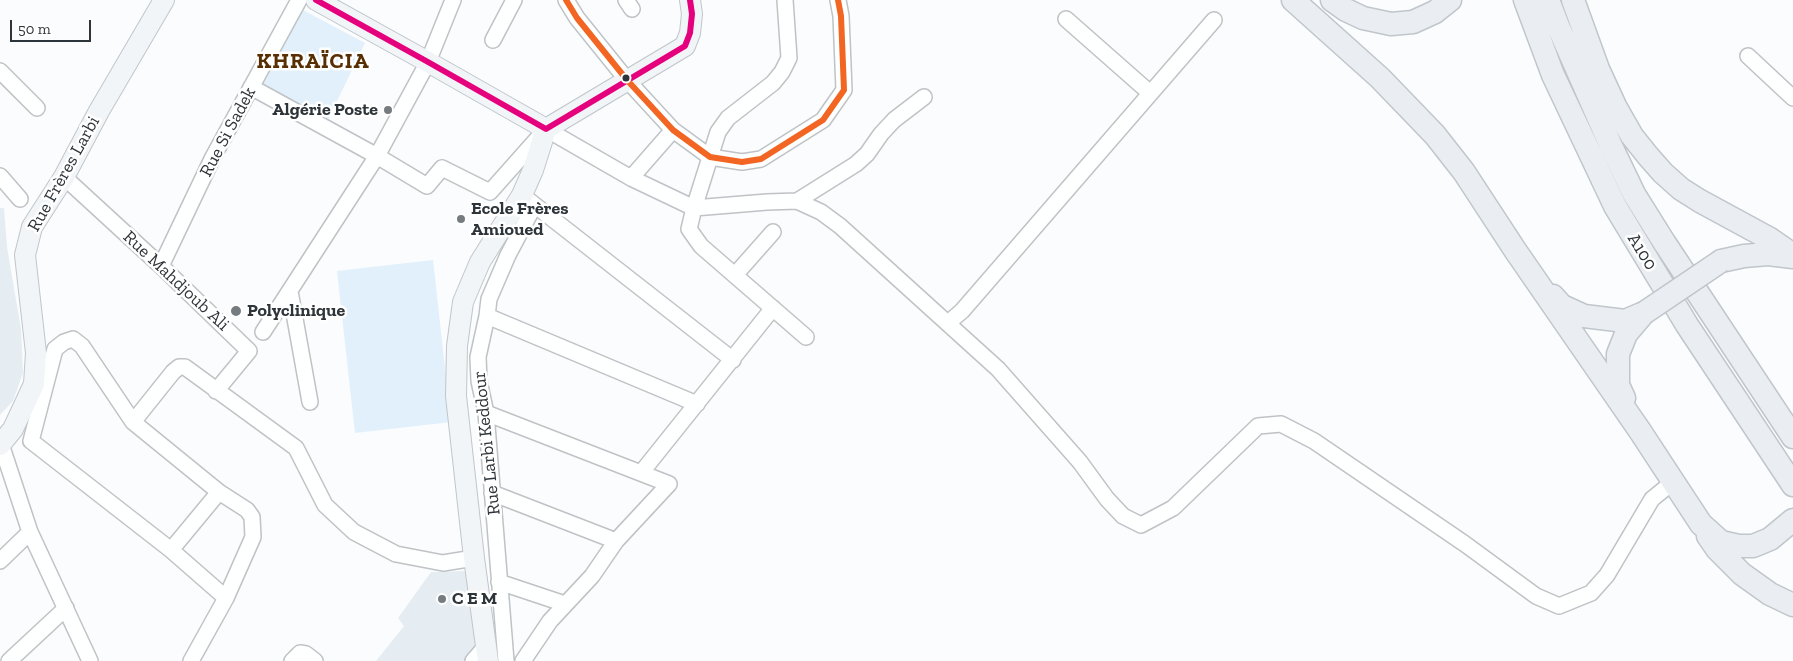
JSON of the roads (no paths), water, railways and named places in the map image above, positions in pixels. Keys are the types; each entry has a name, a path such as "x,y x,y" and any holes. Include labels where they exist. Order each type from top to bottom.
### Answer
{"highway":[{"path":"1293,0 1380,78 1435,135 1473,185 1717,548 1742,574 1770,594 1793,605"},
{"path":"1332,0 1346,10 1363,18 1390,24 1413,22 1435,12 1450,0"},
{"name":"A100","path":"1525,0 1554,75 1614,206 1637,246 1793,485"},
{"name":"A100","path":"1548,0 1611,146 1634,194 1793,437"},
{"path":"1572,0 1598,69 1616,108 1632,136 1663,174 1681,189 1700,201 1770,239 1793,256"},
{"path":"1515,250 1562,306 1584,316 1625,321 1644,313 1721,261 1744,256 1768,254 1793,256"},
{"path":"1640,431 1618,385 1617,370 1618,354 1626,334 1644,313"},
{"path":"1701,524 1722,542 1738,546 1753,546 1770,539 1793,520"}],"main road":[{"name":"Rue Frères Larbi","path":"5,439 34,384 36,353 24,255 32,227 64,176 99,111 164,0"},
{"path":"316,0 546,129"},
{"path":"483,656 456,396 457,346 463,302 480,262 528,200 533,170 546,129 685,46 690,33 692,14 690,0"}],"street":[{"name":"Rue Si Sadek","path":"161,266 213,157 299,0"},
{"path":"263,332 377,156 428,62 453,0"},
{"path":"492,40 514,0"},
{"path":"566,0 577,18 627,80 672,130 710,156 742,162 761,159 824,120 844,90 841,16 838,0"},
{"path":"784,0 789,58 782,72 773,83 728,118 718,132 689,230 693,237 806,337"},
{"path":"1066,19 1150,93"},
{"path":"948,324 1214,20"},
{"path":"1748,56 1793,98"},
{"path":"0,71 37,108"},
{"path":"251,87 377,156 427,186 442,168 490,192 546,129 631,178 694,208 796,201 815,192 856,164 894,120 924,97"},
{"path":"631,178 672,130"},
{"path":"0,176 20,199"},
{"name":"Rue Mahdjoub Ali","path":"64,176 249,351 216,391"},
{"path":"528,200 733,360"},
{"name":"Rue Larbi Keddour","path":"506,661 486,413 479,381 478,357 488,316 489,299 508,255 528,200"},
{"path":"796,201 821,212 840,226 998,369 1080,462 1107,499 1123,516 1141,525 1173,508 1258,426 1281,424 1314,441 1465,544 1536,596 1559,606 1591,594 1607,575 1652,499 1673,482"},
{"path":"735,275 773,232"},
{"path":"290,291 310,402"},
{"path":"641,473 773,308"},
{"path":"488,316 697,404"},
{"path":"31,441 54,349 64,342 73,339 82,346 92,359 133,422 219,492 247,510 252,517 254,537 226,598 191,661"},
{"path":"133,422 172,372 179,367 185,368 296,448 325,505 354,532 396,554 443,563 474,558"},
{"path":"486,413 669,484 616,541 592,576 550,621 523,661"},
{"path":"90,661 30,532 5,439 31,441 171,550 226,598"},
{"path":"171,550 219,492"},
{"path":"492,493 616,541"},
{"path":"0,561 30,532"},
{"path":"499,582 565,604"},
{"path":"10,661 66,608"},
{"path":"292,661 300,652 315,661"}],"place":[{"name":"Algérie Poste","path":"388,110"},
{"name":"Ecole Frères Amioued","path":"461,219"},
{"name":"Polyclinique","path":"236,311"},
{"name":"C E M","path":"442,599"}],"district":[{"name":"KHRAÏCIA","path":"313,62"}]}
